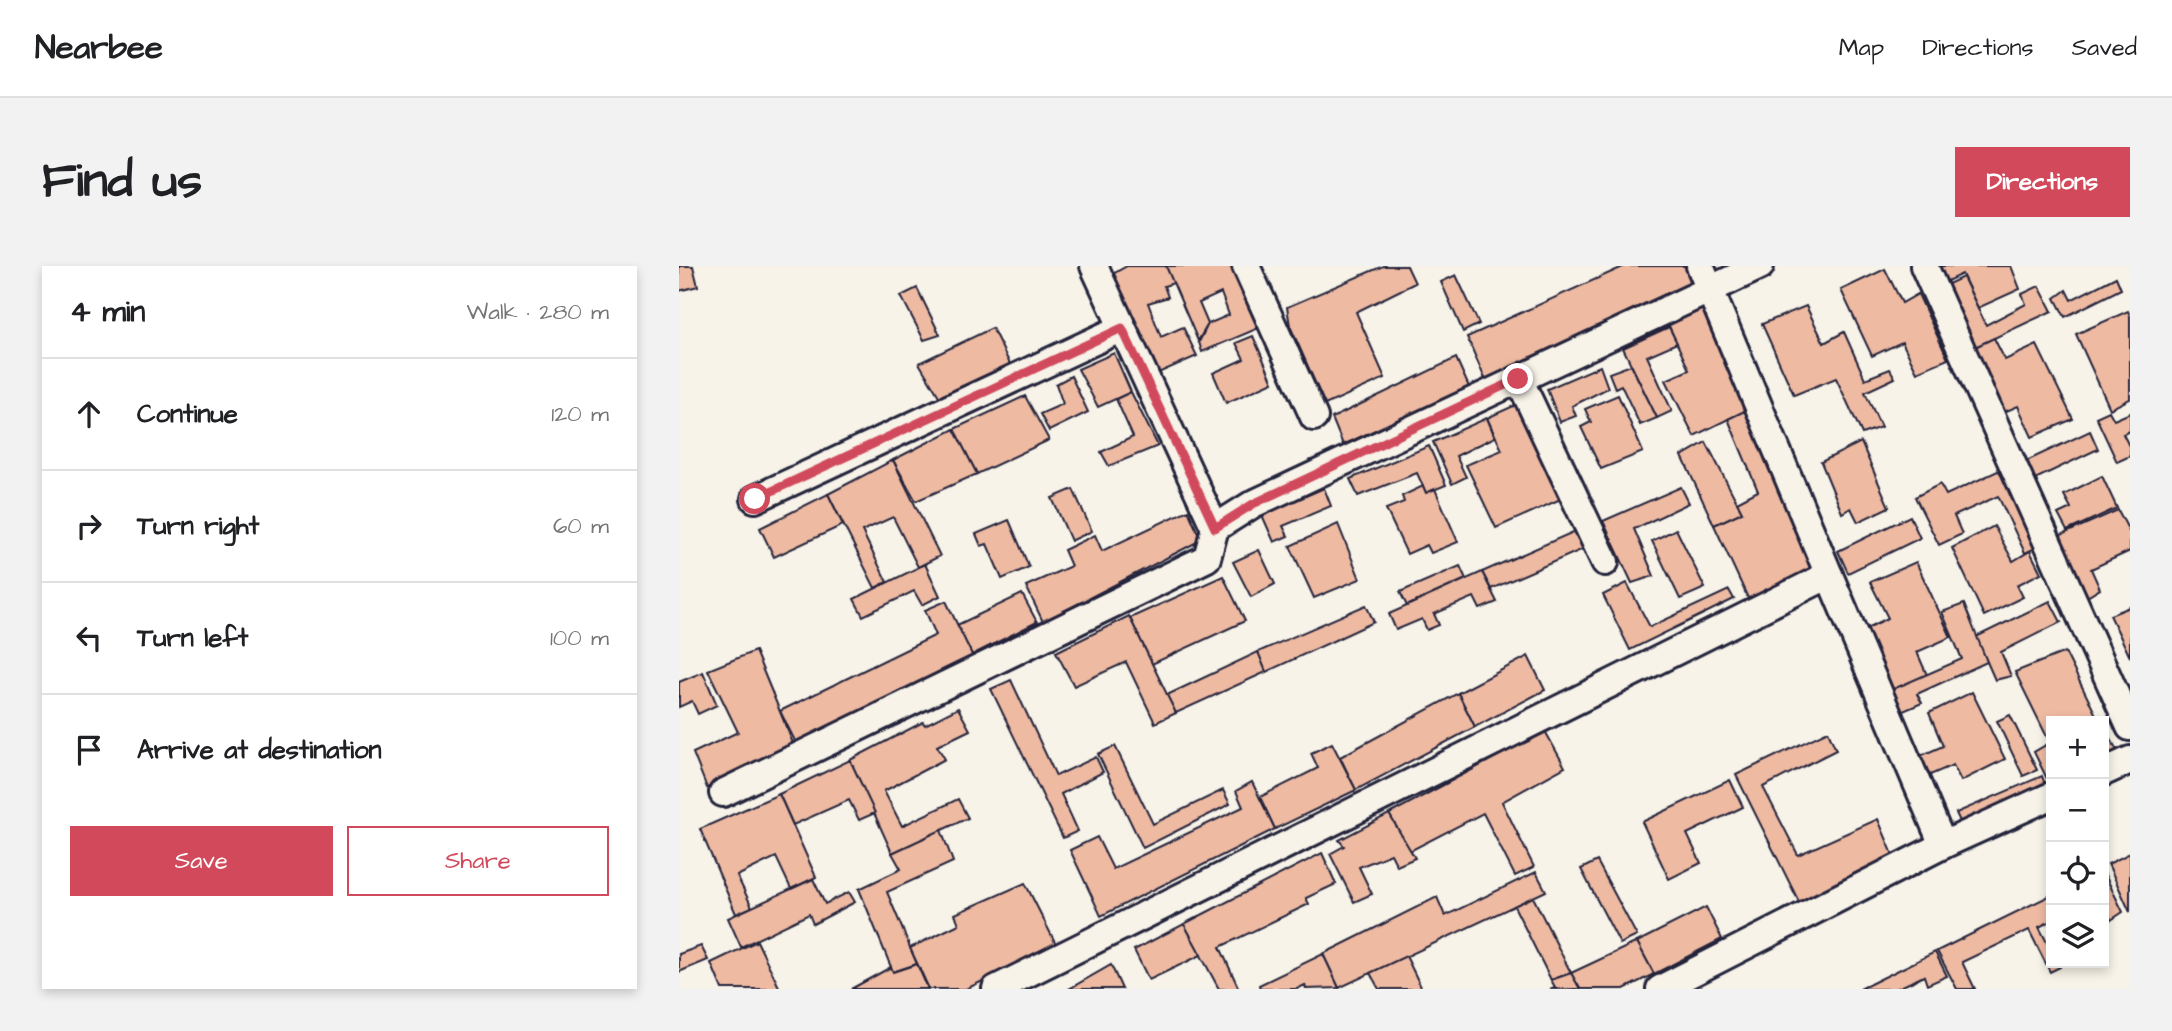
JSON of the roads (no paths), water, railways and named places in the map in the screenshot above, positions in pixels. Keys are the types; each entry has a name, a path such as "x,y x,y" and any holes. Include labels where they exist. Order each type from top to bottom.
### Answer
{"street":[{"path":"723,793 1207,558 1215,528 1094,266"},
{"path":"1246,266 1314,416"},
{"path":"1215,528 1253,504 1518,379 1705,278 1760,266"},
{"path":"1924,266 2130,727"},
{"path":"1705,278 1943,845"},
{"path":"755,499 1122,328"},
{"path":"1518,379 1605,562"},
{"path":"996,989 1829,575"},
{"path":"2109,770 2130,760"},
{"path":"1660,989 1943,845 2046,798"}]}
